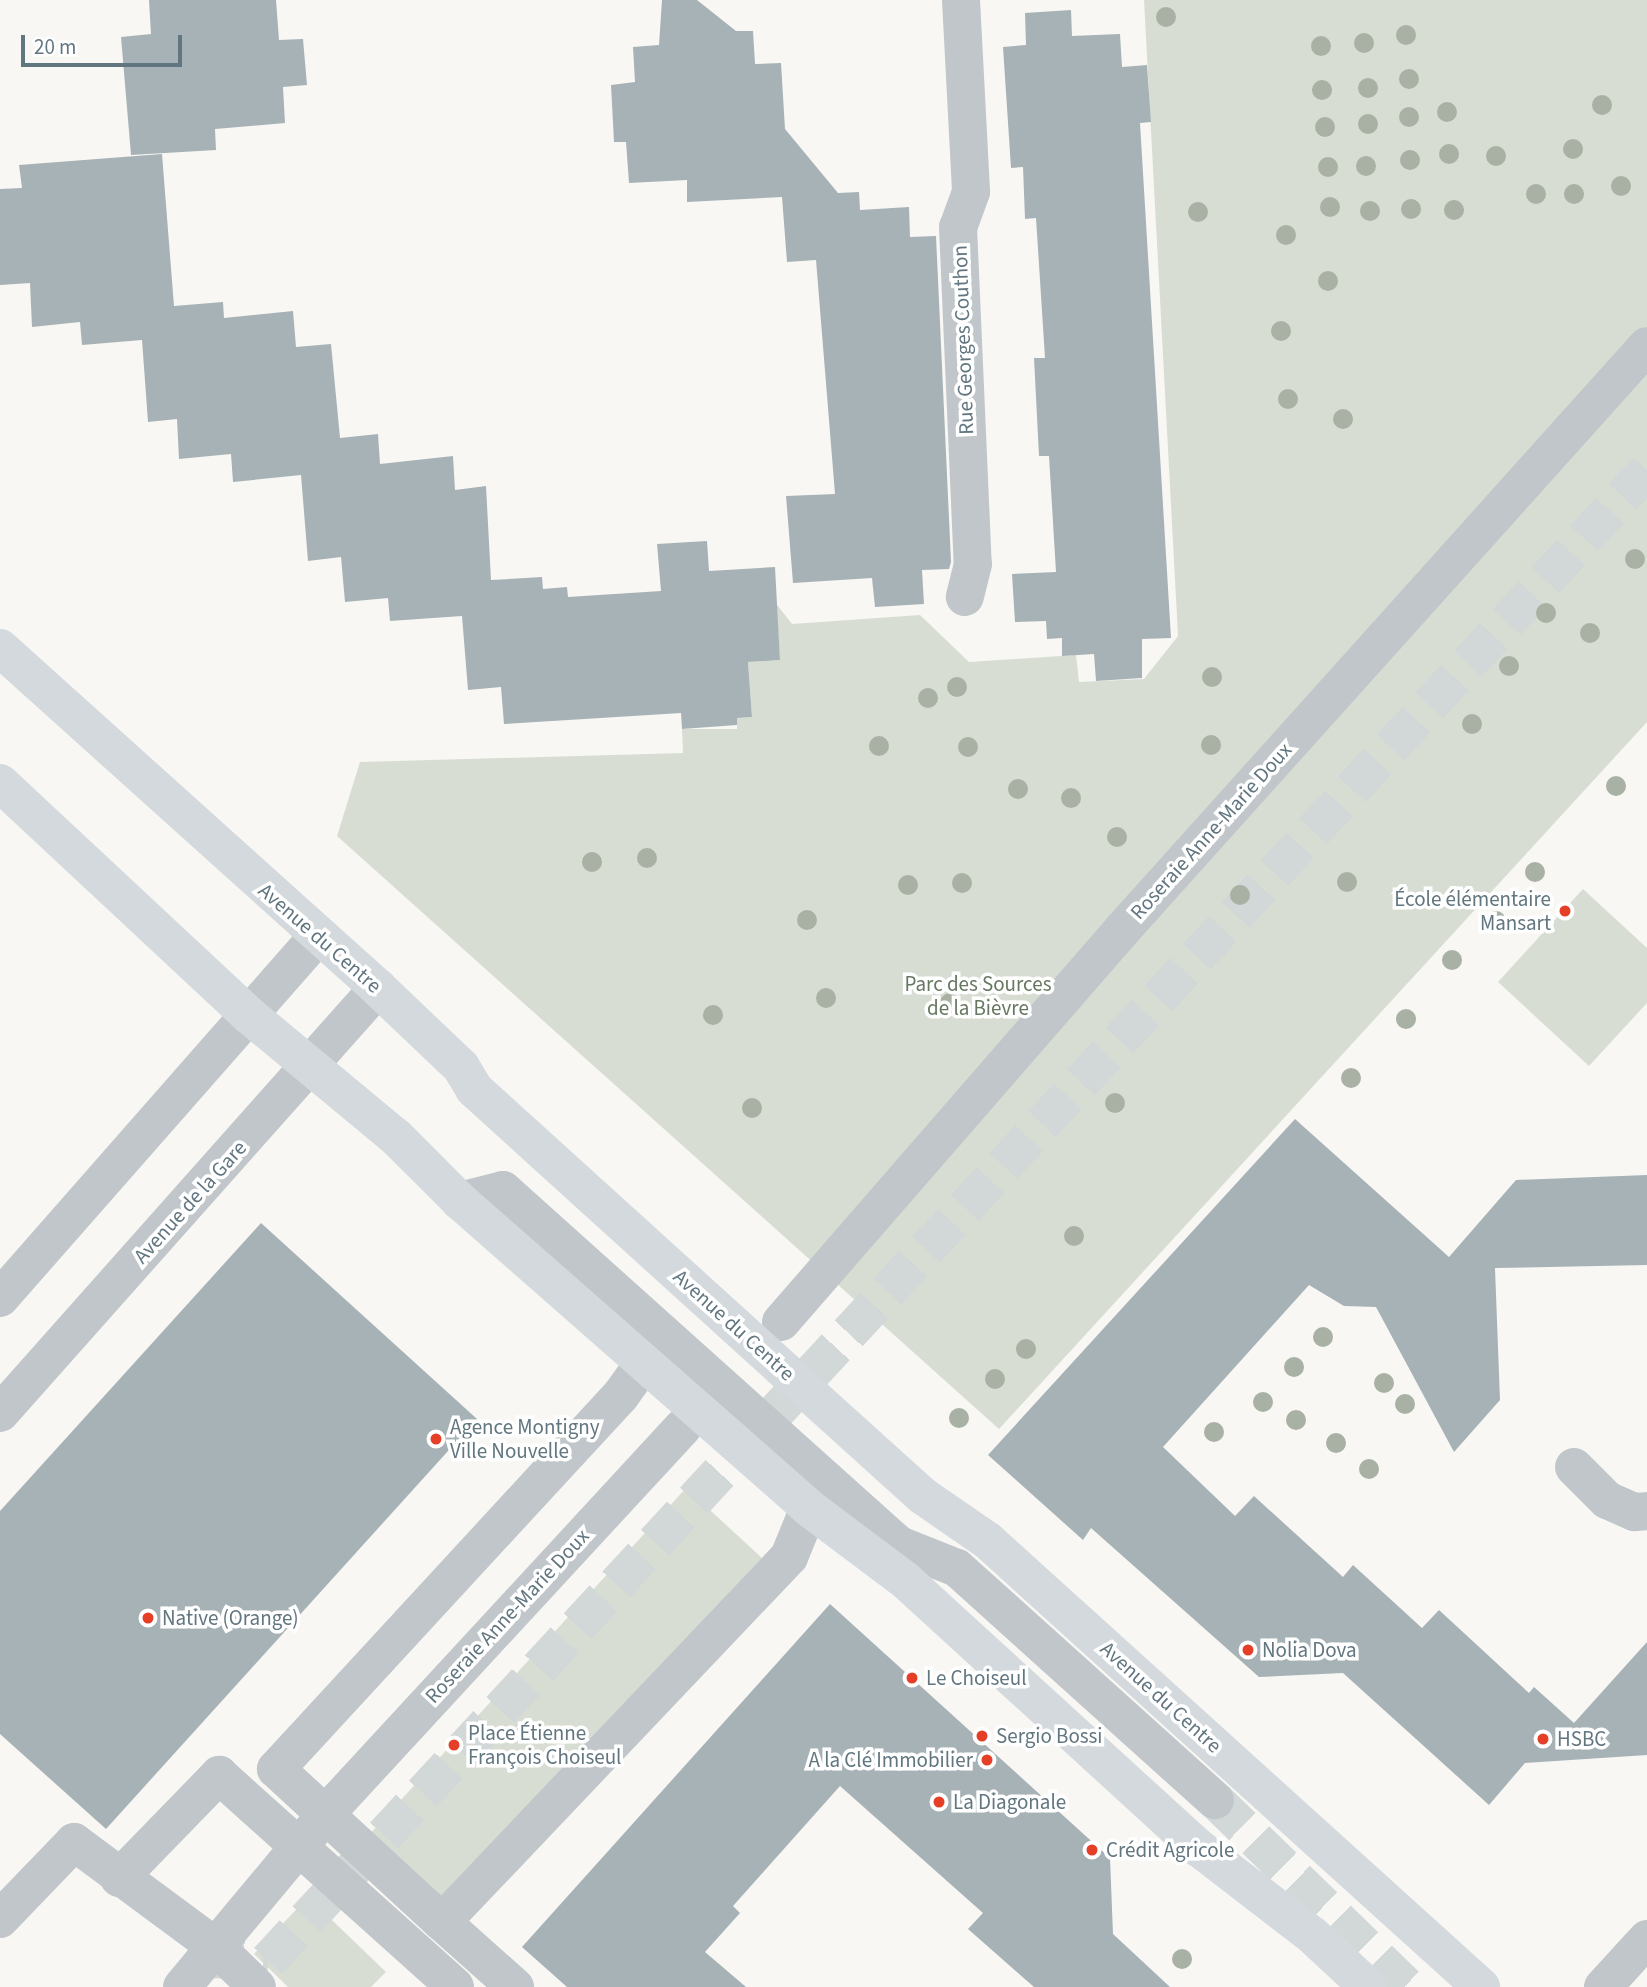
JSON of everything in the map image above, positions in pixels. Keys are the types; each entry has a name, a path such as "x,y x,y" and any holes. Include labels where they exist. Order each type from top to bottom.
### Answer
{"main road":[{"name":"Avenue du Centre","path":"0,648 317,937 378,988 461,1067 474,1089 923,1496 988,1541 1481,1987"},
{"path":"0,783 250,1016 396,1137 460,1201 646,1360 809,1508 905,1580 1199,1848 1312,1935 1368,1987"}],"street":[{"name":"Rue Georges Couthon","path":"961,0 971,192 958,227 973,564 965,597"},
{"name":"Roseraie Anne-Marie Doux","path":"781,1322 1122,930 1647,346"},
{"path":"0,1298 317,937"},
{"name":"Avenue de la Gare","path":"0,1413 378,988"},
{"path":"460,1201 503,1190 899,1545 957,1568 1215,1800"},
{"path":"515,1987 484,1974 442,1922 276,1769 621,1395 646,1360"},
{"name":"Roseraie Anne-Marie Doux","path":"201,1965 315,1828 683,1427"},
{"path":"1574,1466 1607,1500 1634,1512 1647,1511"},
{"path":"923,1496 957,1568"},
{"path":"442,1922 789,1557 809,1508"},
{"path":"860,1509 867,1551"},
{"path":"119,1878 219,1775 315,1828 455,1987"},
{"path":"0,1919 74,1842 119,1878 201,1965 257,1987"},
{"path":"1603,1987 1647,1939"}],"green space":[{"name":"Parc des Sources de la Bièvre","path":"1144,0 1647,0 1647,722 999,1429 337,836 360,762 683,753 682,729 737,729 737,718 752,717 748,662 780,660 777,614 749,569 792,624 920,615 969,662 1076,655 1079,682 1144,679 1178,636"},
{"path":"1583,889 1647,948 1647,1003 1589,1066 1498,982"},
{"path":"686,1488 762,1558 440,1902 367,1837"},
{"path":"308,1897 386,1972 371,1987 288,1987 254,1954"}],"building":[{"path":"149,0 276,0 279,40 303,39 307,85 283,87 285,123 215,129 216,150 131,155 121,37 151,34"},
{"path":"662,0 697,0 736,31 753,31 755,64 781,63 785,129 838,193 859,192 860,210 909,207 910,237 936,236 951,562 949,569 922,570 924,604 875,607 872,578 793,583 786,496 835,494 816,260 787,262 782,197 687,202 687,180 629,183 626,142 614,142 611,85 635,82 633,47 659,45"},
{"path":"1071,10 1072,36 1120,34 1122,67 1147,65 1151,122 1140,123 1171,638 1142,639 1142,678 1096,681 1094,654 1062,656 1062,638 1047,639 1046,621 1015,622 1012,574 1056,572 1049,456 1039,456 1034,358 1045,358 1036,218 1025,219 1023,167 1011,168 1003,47 1026,45 1025,13"},
{"path":"162,154 174,306 223,302 224,318 293,311 296,347 331,344 340,438 378,434 380,464 453,456 455,490 486,486 491,580 542,577 543,589 567,587 568,597 661,591 657,544 707,541 709,571 775,567 780,660 748,662 752,717 737,718 737,725 682,729 681,713 504,724 501,687 468,690 462,616 390,621 388,598 345,602 341,557 308,561 301,475 233,482 231,454 179,459 177,419 148,422 142,340 82,345 80,322 32,327 30,283 0,285 0,189 22,188 19,165"},
{"path":"1295,1119 1449,1257 1516,1180 1647,1175 1647,1265 1495,1268 1500,1400 1454,1452 1376,1307 1344,1306 1309,1285 1163,1447 1235,1516 1254,1496 1343,1577 1353,1565 1422,1628 1439,1610 1529,1693 1534,1687 1574,1723 1647,1642 1647,1755 1525,1763 1489,1805 1343,1673 1259,1677 1091,1528 1083,1540 988,1455"},
{"name":"Native (Orange)","path":"261,1223 477,1419 106,1829 0,1734 0,1511"},
{"name":"La Diagonale","path":"830,1604 1110,1858 1113,1934 1170,1987 1034,1987 968,1929 983,1913 840,1786 733,1906 740,1913 705,1952 746,1987 567,1987 522,1947"}],"tunnel":[{"path":"206,1959 268,1961 1647,470"},
{"path":"1215,1800 1407,1987"}],"place":[{"name":"École élémentaire Mansart","path":"1565,911"},
{"name":"Agence Montigny Ville Nouvelle","path":"436,1439"},
{"name":"Native (Orange)","path":"148,1618"},
{"name":"Nolia Dova","path":"1248,1650"},
{"name":"Le Choiseul","path":"912,1678"},
{"name":"Sergio Bossi","path":"982,1736"},
{"name":"HSBC","path":"1543,1739"},
{"name":"Place Étienne François Choiseul","path":"454,1745"},
{"name":"A la Clé Immobilier","path":"987,1760"},
{"name":"La Diagonale","path":"939,1802"},
{"name":"Crédit Agricole","path":"1092,1850"}]}
